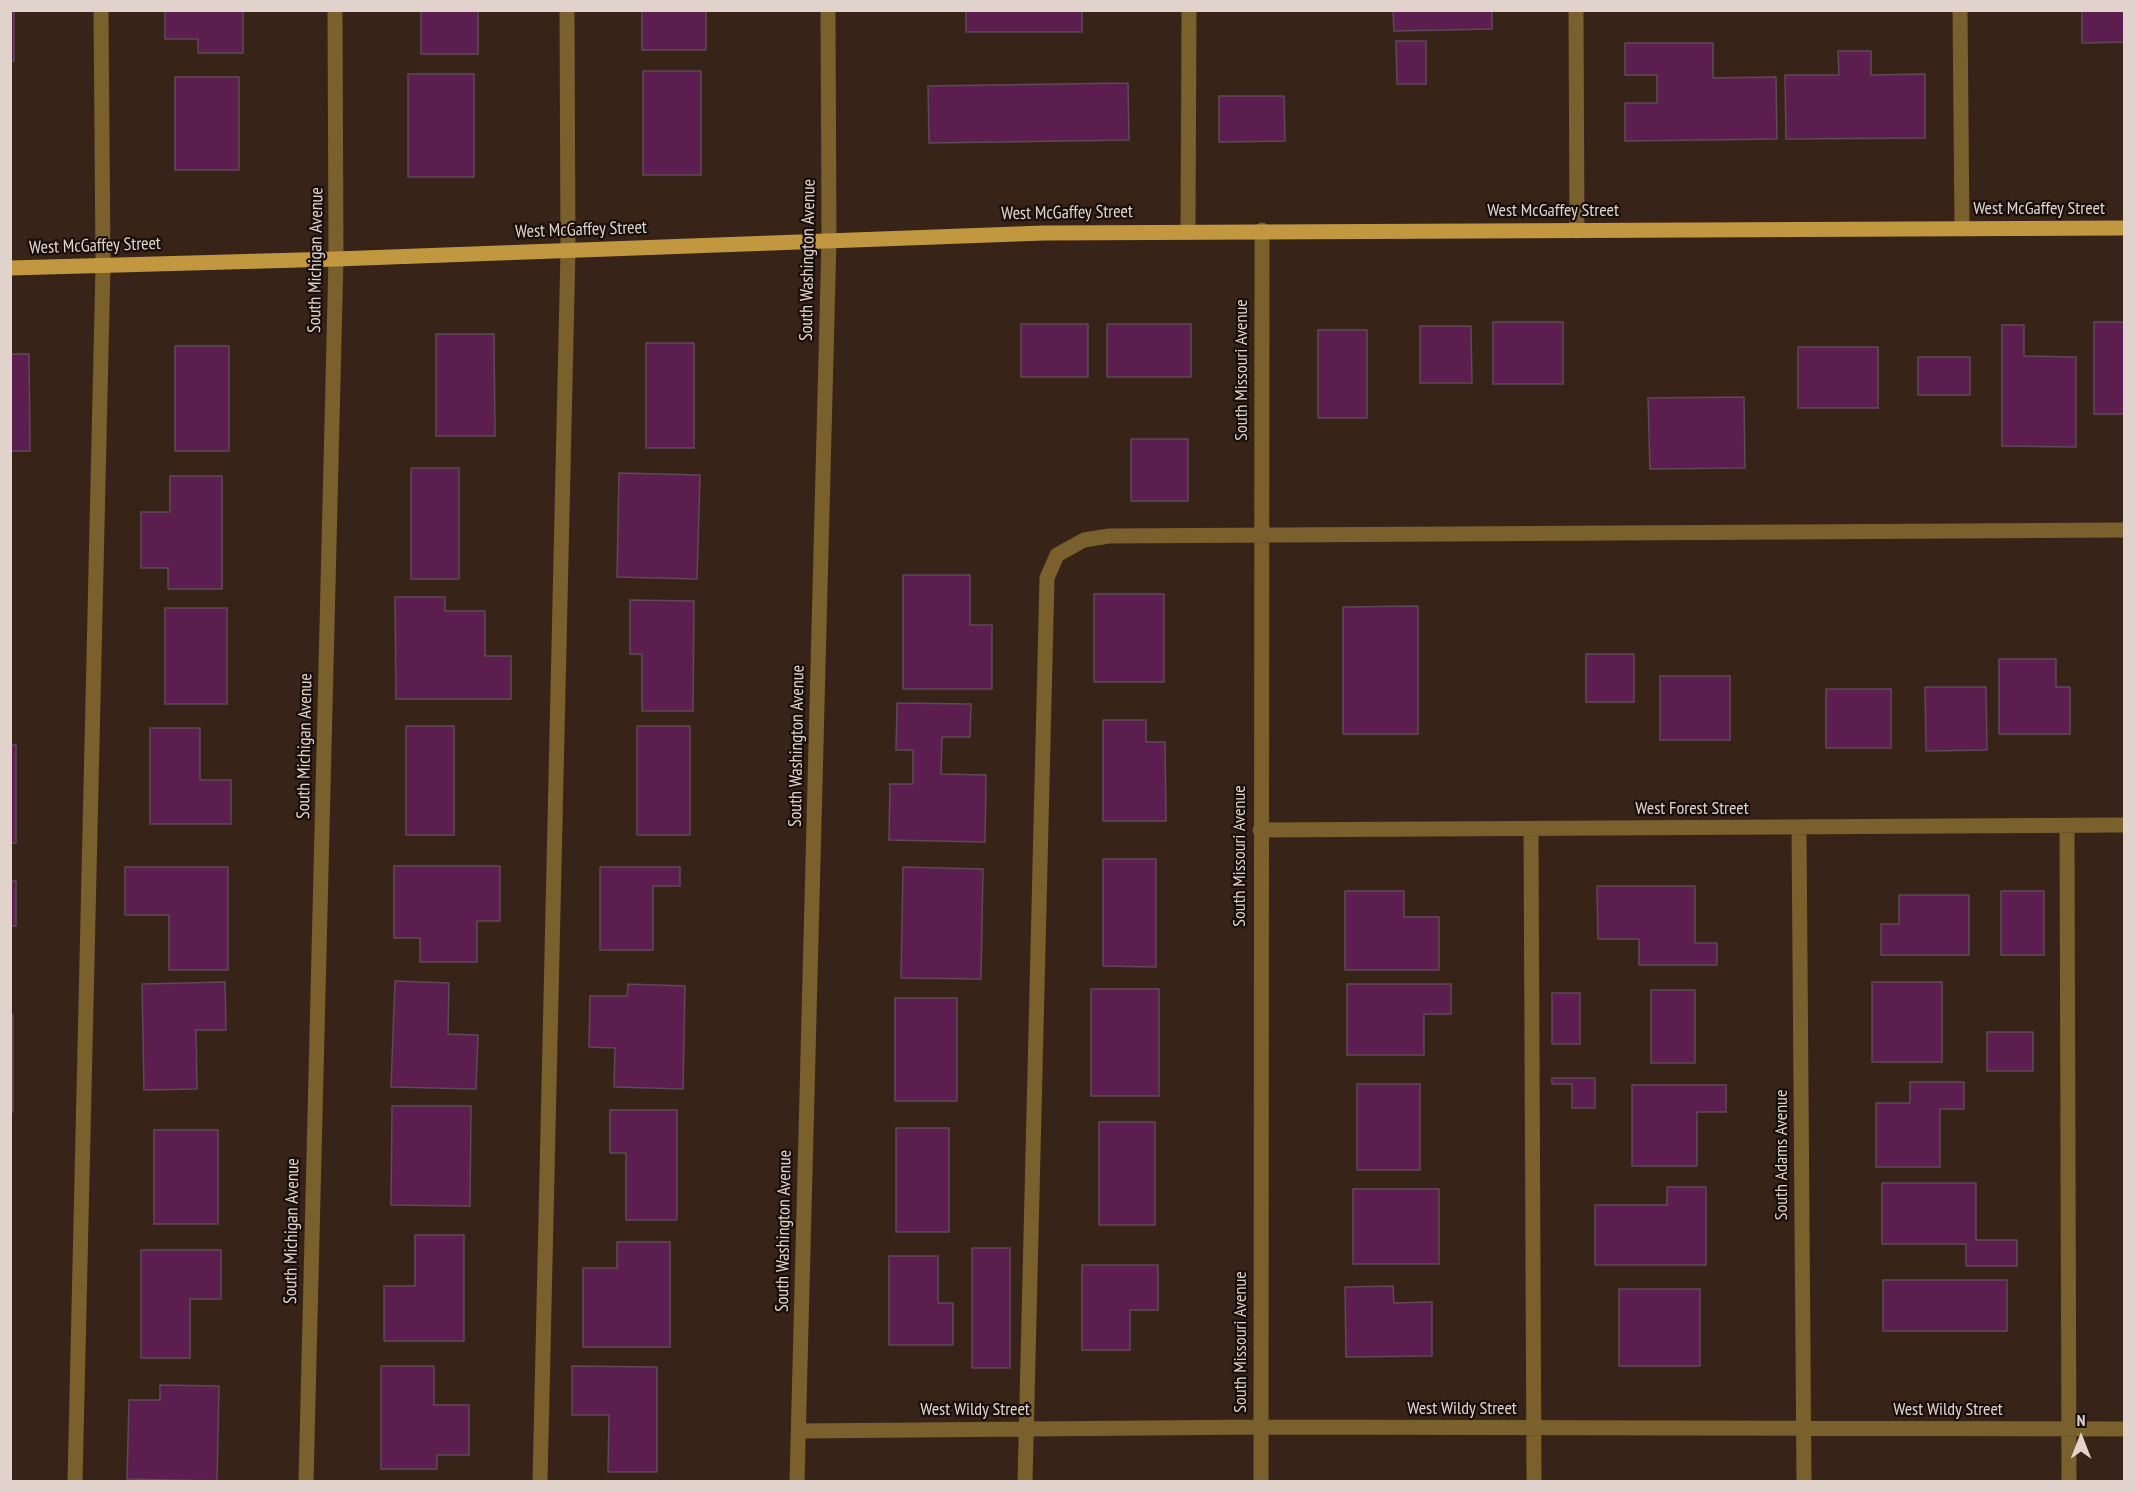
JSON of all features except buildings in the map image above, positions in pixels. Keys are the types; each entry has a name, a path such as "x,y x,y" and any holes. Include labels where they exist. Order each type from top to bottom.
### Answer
{"main road":[{"name":"West McGaffey Street","path":"10,268 336,259 829,240 1188,231 2124,228"}],"street":[{"path":"75,1482 103,266 101,10"},
{"name":"South Michigan Avenue","path":"306,1482 336,259 335,10"},
{"path":"540,1482 568,250 567,10"},
{"name":"South Washington Avenue","path":"797,1482 829,240 828,10"},
{"path":"1188,231 1189,10"},
{"path":"1576,10 1577,231"},
{"path":"1960,10 1962,229"},
{"name":"South Missouri Avenue","path":"1261,1482 1262,230"},
{"path":"1025,1482 1047,578 1057,555 1084,540 1109,536 1261,533 2124,530"},
{"name":"West Forest Street","path":"1260,830 2124,825"},
{"path":"2067,826 2069,1482"},
{"name":"South Adams Avenue","path":"1799,828 1804,1482"},
{"path":"1531,829 1534,1482"},
{"name":"West Wildy Street","path":"799,1431 1261,1427 2124,1429"}]}
